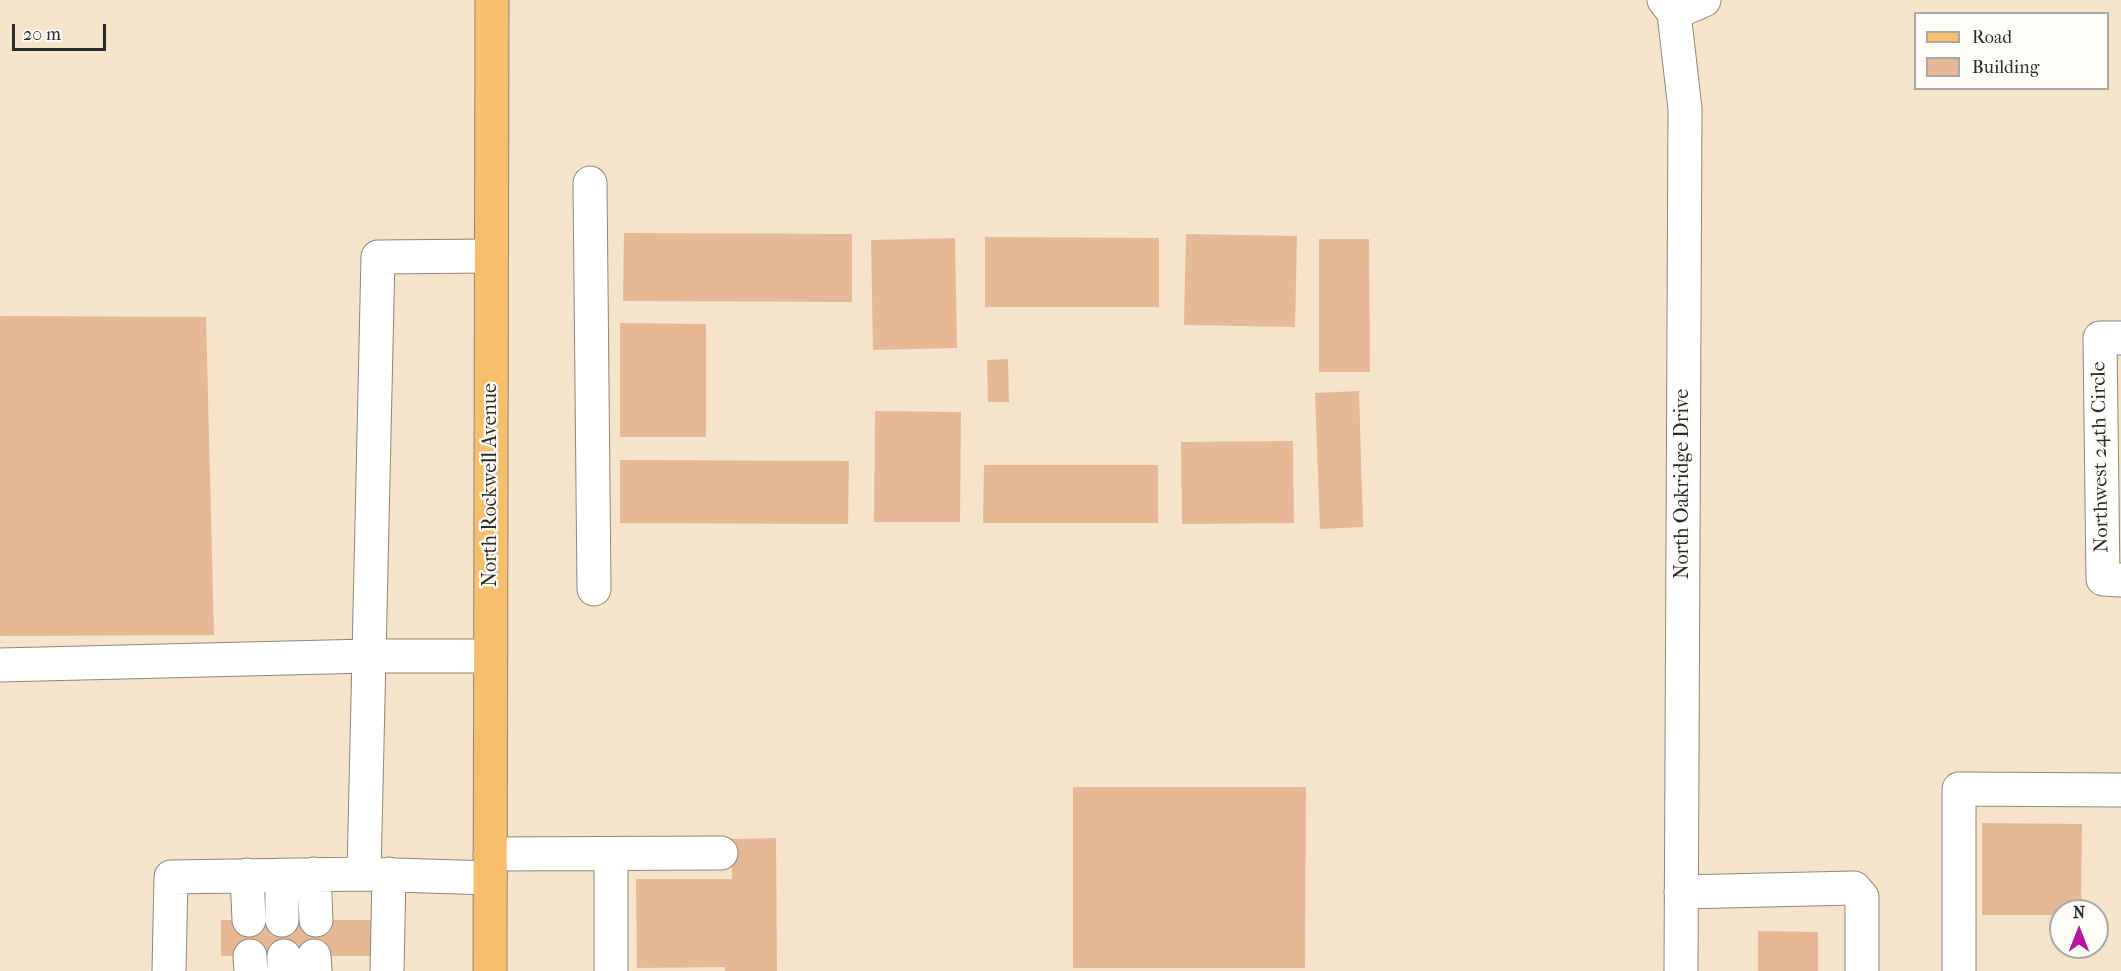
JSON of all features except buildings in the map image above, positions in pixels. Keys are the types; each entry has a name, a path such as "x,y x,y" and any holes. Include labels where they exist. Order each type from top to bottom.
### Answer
{"main road":[{"name":"North Rockwell Avenue","path":"490,971 492,0"}],"street":[{"path":"1669,6 1704,0"},
{"name":"North Oakridge Drive","path":"1669,6 1685,109 1681,971"},
{"path":"590,183 594,589"},
{"path":"387,971 376,874 369,656 378,257 491,256"},
{"name":"Northwest 24th Circle","path":"2121,338 2100,338 2100,349 2103,579 2121,580"},
{"path":"0,665 369,656 490,656"},
{"path":"1959,971 1959,789 2121,790"},
{"path":"169,971 171,877 376,874 611,854 721,853"},
{"path":"611,854 611,971"},
{"path":"247,875 249,920"},
{"path":"282,920 298,875"},
{"path":"298,875 315,920"},
{"path":"1681,892 1854,888 1862,897 1862,971"}]}
